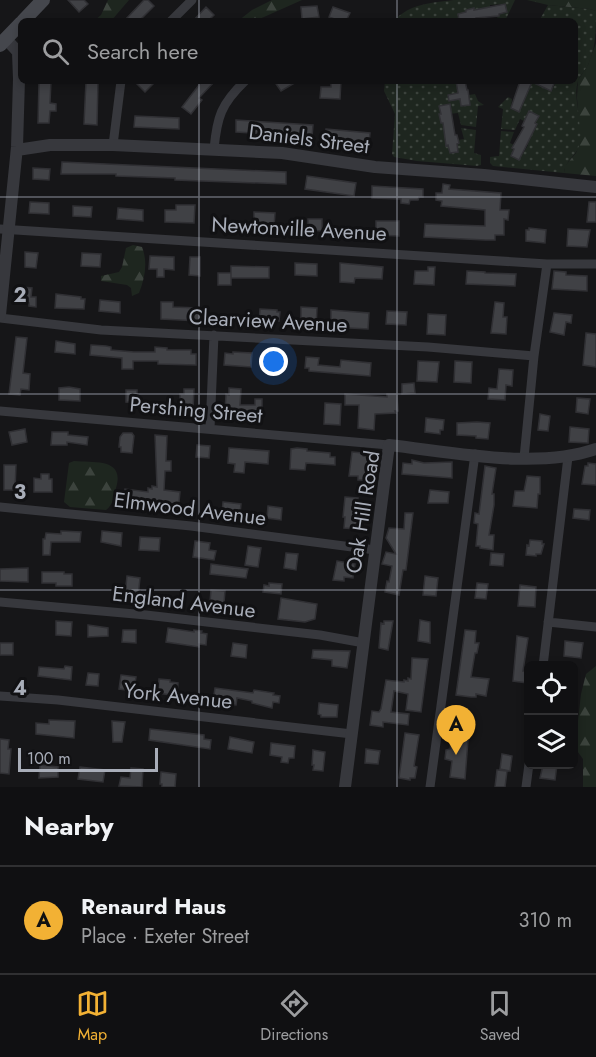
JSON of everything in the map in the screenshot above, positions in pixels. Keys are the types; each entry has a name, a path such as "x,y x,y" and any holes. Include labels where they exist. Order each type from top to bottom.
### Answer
{"main road":[{"path":"26,18 43,0"},
{"path":"3,42 18,26"}],"street":[{"path":"174,18 192,0"},
{"path":"3,42 16,49 18,54"},
{"path":"0,316 5,229 16,150 18,84"},
{"path":"113,144 121,84"},
{"path":"214,149 220,111 242,84"},
{"name":"Daniels Street","path":"16,150 50,145 113,144 214,149 291,154 375,167 484,175 596,187"},
{"name":"Newtonville Avenue","path":"5,229 547,264 596,264"},
{"path":"524,458 534,356 547,264"},
{"name":"Clearview Avenue","path":"0,316 101,330 428,347 534,356"},
{"path":"210,429 214,335"},
{"name":"Pershing Street","path":"0,411 389,445"},
{"name":"Oak Hill Road","path":"345,787 389,445 524,458 568,457 596,449"},
{"path":"429,787 475,454"},
{"path":"544,661 568,457"},
{"name":"Elmwood Avenue","path":"0,507 137,520 375,549"},
{"name":"England Avenue","path":"0,602 146,615 320,635 364,643"},
{"path":"548,622 596,627"},
{"name":"York Avenue","path":"0,696 58,700 352,734"},
{"path":"526,787 528,769"}],"green space":[{"path":"108,0 129,0 114,18 98,18"},
{"path":"272,0 302,0 262,18 242,18"},
{"path":"454,0 515,0 506,18 497,18 497,16 505,4 466,10 458,14 459,18 397,18 414,7"},
{"path":"527,0 596,0 596,11 548,5"},
{"path":"548,5 596,11 593,52 578,84 578,18 541,18"},
{"path":"596,43 596,176 564,173 565,166 576,153 581,141 577,98 578,80 588,65"},
{"path":"385,84 457,84 462,106 470,105 469,95 475,94 478,101 484,105 478,106 476,127 461,125 458,113 439,115 450,153 458,151 458,140 464,139 461,128 476,130 474,153 481,155 481,165 417,161 394,157 392,154 395,114 384,91"},
{"path":"531,84 538,84 551,91 555,84 578,84 576,96 581,141 564,173 493,166 490,163 490,157 499,156 501,131 514,132 510,143 514,145 511,156 519,160 528,145 526,144 537,125 535,123 539,116 531,112 524,121 520,119 515,130 501,129 503,109 498,107 508,97 512,99 511,108 519,112"},
{"path":"133,245 142,247 145,264 139,293 132,296 131,288 127,285 101,281 101,276 119,272 126,248"},
{"path":"74,461 106,464 116,471 118,478 114,497 106,510 70,507 64,502 69,463"},
{"path":"596,666 596,787 583,787 583,759 578,752 578,721 586,674"}],"building":[{"path":"68,0 84,0 88,4 79,12"},
{"path":"144,0 148,0 154,6 142,18 127,18"},
{"path":"505,4 507,12 499,16 459,18 458,14 474,8 474,10"},
{"path":"317,6 319,17 302,18 301,7"},
{"path":"206,7 214,15 211,18 196,18"},
{"path":"333,7 350,13 348,18 329,17"},
{"path":"39,84 51,84 50,103 56,104 56,111 50,111 49,123 38,123"},
{"path":"86,84 98,84 97,125 84,124"},
{"path":"137,84 153,84 145,92"},
{"path":"200,84 212,84 199,98 202,100 191,114 182,107"},
{"path":"276,84 293,84 281,91"},
{"path":"331,84 341,84 340,99 320,98 321,87 331,87"},
{"path":"456,84 466,84 470,105 461,106 460,99 449,101 448,95 458,93"},
{"path":"519,84 531,84 519,112 511,108"},
{"path":"536,84 554,84 551,91"},
{"path":"450,104 455,135 459,143 457,144 458,152 450,153 448,145 446,146 439,106"},
{"path":"529,111 539,116 519,160 511,156 514,149 512,148 524,127 522,126"},
{"path":"135,116 179,118 179,129 134,127"},
{"path":"236,120 313,125 312,137 236,132"},
{"path":"326,129 370,133 369,144 325,141"},
{"path":"62,162 286,172 286,184 175,180 175,178 116,176 116,174 61,174"},
{"path":"33,168 50,169 49,180 33,179"},
{"path":"307,176 356,183 354,196 305,189"},
{"path":"443,184 450,185 449,189 501,193 500,210 509,210 508,220 504,219 504,235 495,235 495,240 424,237 425,224 485,226 485,210 441,206 442,201 436,200 436,193 442,193"},
{"path":"372,186 423,189 423,197 410,200 409,204 401,203 401,199 372,198"},
{"path":"30,202 49,203 49,214 29,213"},
{"path":"589,202 596,202 596,222 587,222"},
{"path":"176,205 195,205 194,223 165,222 165,210 176,210"},
{"path":"73,206 92,207 91,217 73,216"},
{"path":"118,208 143,210 143,221 117,219"},
{"path":"254,212 275,213 274,228 254,225"},
{"path":"308,219 322,219 322,231 308,230"},
{"path":"376,221 399,221 399,236 376,235"},
{"path":"529,228 546,230 545,243 526,241 526,230"},
{"path":"568,229 590,230 587,247 567,246"},
{"path":"25,252 38,253 36,268 25,267"},
{"path":"82,253 101,254 100,267 81,266"},
{"path":"150,256 174,257 174,270 164,269 164,277 157,277 157,269 149,269"},
{"path":"190,257 200,257 200,276 189,275"},
{"path":"295,263 317,264 317,276 295,275"},
{"path":"340,263 383,267 382,279 355,278 354,283 340,282"},
{"path":"231,266 269,267 269,278 231,278"},
{"path":"428,267 435,267 434,285 414,284 415,271 428,271"},
{"path":"467,271 516,274 515,286 466,284"},
{"path":"554,271 566,272 566,275 587,276 587,291 552,289"},
{"path":"218,273 231,273 231,285 218,285"},
{"path":"21,287 32,288 31,297 36,297 36,307 29,306 29,303 19,302"},
{"path":"56,294 85,299 84,309 55,308"},
{"path":"100,300 120,302 120,313 99,311"},
{"path":"161,302 173,302 173,307 199,308 199,321 161,319"},
{"path":"495,302 504,303 503,317 507,317 506,334 491,333"},
{"path":"301,307 317,308 316,328 301,327"},
{"path":"260,309 277,310 280,312 279,321 276,320 276,323 259,322"},
{"path":"331,310 369,313 368,329 331,327"},
{"path":"387,311 407,312 406,325 386,324"},
{"path":"554,313 572,315 571,323 566,322 564,335 550,332"},
{"path":"428,314 446,315 445,335 427,334"},
{"path":"586,333 596,334 596,367 583,365"},
{"path":"16,337 27,338 23,373 30,374 29,390 21,389 20,395 9,394"},
{"path":"56,341 75,344 75,354 55,352"},
{"path":"91,345 134,352 155,352 155,347 167,348 167,350 191,350 191,354 196,354 196,365 133,361 133,369 122,369 122,358 90,355"},
{"path":"233,352 252,353 251,367 224,365 225,353 233,354"},
{"path":"271,355 285,355 285,369 271,367"},
{"path":"306,357 319,358 318,365 340,367 341,360 371,363 370,376 309,371 309,368 305,368"},
{"path":"418,361 439,362 437,382 417,381"},
{"path":"455,361 472,362 471,383 454,382"},
{"path":"499,369 513,370 512,386 506,385 505,400 488,399 489,388 497,389"},
{"path":"414,383 415,393 402,394 402,384"},
{"path":"59,388 80,389 80,401 59,400"},
{"path":"229,388 241,389 240,405 255,405 255,399 262,399 262,420 248,420 248,414 225,412 226,394 229,395"},
{"path":"184,389 194,389 193,410 180,410 180,394 184,394"},
{"path":"126,390 137,390 137,403 126,402"},
{"path":"345,394 387,397 387,394 397,394 398,411 375,414 374,430 358,428 359,405 345,405"},
{"path":"577,398 590,399 588,414 576,412"},
{"path":"325,403 341,404 340,425 324,424"},
{"path":"540,414 550,416 548,431 538,430"},
{"path":"426,418 444,420 440,434 425,432"},
{"path":"457,423 490,423 488,439 457,435"},
{"path":"570,427 589,429 588,443 569,442"},
{"path":"25,429 27,442 12,445 9,432"},
{"path":"52,432 68,432 68,435 88,437 87,445 67,442 67,445 51,445"},
{"path":"123,433 132,433 134,436 132,453 121,452 120,437"},
{"path":"155,435 167,436 166,461 171,461 171,471 165,471 164,490 180,492 178,512 124,505 125,489 148,492 148,488 157,487"},
{"path":"197,445 210,446 209,458 196,457"},
{"path":"229,448 269,451 268,464 245,462 244,473 234,472 235,464 228,463"},
{"path":"291,449 330,453 330,457 335,457 335,465 306,463 305,470 290,469"},
{"path":"352,452 363,453 363,456 368,457 367,480 358,480 358,476 349,476"},
{"path":"412,460 424,463 452,462 452,478 402,474 403,463 412,464"},
{"path":"588,463 596,464 596,485 582,484 585,466 588,466"},
{"path":"4,465 16,465 15,490 4,490"},
{"path":"485,466 496,468 492,494 494,494 494,505 489,535 494,535 493,550 476,546 478,524 474,523 475,513 479,514"},
{"path":"41,474 49,474 49,479 52,479 52,492 34,492 34,478 41,479"},
{"path":"527,476 540,477 537,508 513,506 515,491 524,491"},
{"path":"430,490 449,492 448,503 428,503"},
{"path":"345,497 358,498 356,514 360,515 356,529 344,528"},
{"path":"223,502 241,504 240,514 235,513 234,517 222,514"},
{"path":"268,506 282,508 281,520 267,518"},
{"path":"574,509 590,510 589,520 573,518"},
{"path":"405,513 413,513 406,570 403,570 399,595 385,592 392,566 382,564 386,552 396,554 386,538 389,528 404,529"},
{"path":"61,531 81,532 80,542 51,542 50,555 43,555 43,539 46,533 61,534"},
{"path":"102,531 122,533 121,546 101,542"},
{"path":"140,537 160,538 159,551 139,550"},
{"path":"530,540 542,541 544,544 541,554 526,555"},
{"path":"195,541 210,543 209,550 216,551 214,560 193,557"},
{"path":"248,546 261,548 258,567 245,565"},
{"path":"286,553 298,554 296,570 284,568"},
{"path":"491,553 504,554 503,566 490,565"},
{"path":"337,561 355,564 353,578 344,577 344,581 333,580"},
{"path":"211,564 248,569 246,578 210,574"},
{"path":"28,568 28,582 0,581 0,569"},
{"path":"42,572 72,574 72,586 42,583"},
{"path":"127,576 140,578 138,597 125,595"},
{"path":"425,576 438,578 436,596 423,595"},
{"path":"269,583 282,584 281,594 263,592 264,585 269,586"},
{"path":"477,583 488,584 486,599 475,598"},
{"path":"520,585 536,587 535,607 518,606"},
{"path":"211,590 225,591 224,603 210,602"},
{"path":"281,598 317,604 315,619 305,622 278,619"},
{"path":"420,620 430,622 430,643 418,641"},
{"path":"56,621 72,622 71,636 56,635"},
{"path":"384,621 393,621 388,650 379,648 381,623 384,624"},
{"path":"88,625 108,628 108,636 88,637"},
{"path":"168,628 202,631 201,633 207,634 206,645 199,644 199,647 166,642"},
{"path":"123,630 136,630 136,643 122,642"},
{"path":"465,630 476,631 475,643 479,643 471,677 489,679 486,696 456,695"},
{"path":"517,636 528,638 523,671 524,683 513,681"},
{"path":"565,641 583,643 581,658 564,656"},
{"path":"0,643 13,643 13,655 0,655"},
{"path":"233,643 247,645 246,658 231,656"},
{"path":"313,650 350,651 347,668 332,666 332,660 312,658"},
{"path":"412,658 428,659 421,712 406,710 408,694 394,691 391,712 409,714 408,725 383,722 383,727 370,725 372,711 379,712 381,709 386,680 404,682 404,680 408,681 408,678 411,679"},
{"path":"65,666 72,667 71,680 38,676 39,667 64,669"},
{"path":"88,673 99,674 98,686 86,685"},
{"path":"121,675 136,677 134,691 119,689"},
{"path":"159,679 178,683 177,696 158,693"},
{"path":"215,688 274,693 273,695 280,696 279,703 273,702 272,708 237,698 236,705 213,702"},
{"path":"319,703 338,705 337,717 321,717 318,714"},
{"path":"49,720 75,721 74,738 36,734 36,723 49,724"},
{"path":"112,721 125,722 122,742 113,742"},
{"path":"453,727 467,729 465,779 450,777 452,761 445,759 446,750 450,749"},
{"path":"150,729 204,735 204,739 211,740 210,749 149,740"},
{"path":"405,733 419,735 414,766 417,767 415,778 410,778 410,780 399,778"},
{"path":"230,737 254,742 252,753 228,749"},
{"path":"0,739 9,740 8,749 11,749 9,774 0,773"},
{"path":"271,743 295,746 294,758 289,758 288,763 281,762 282,757 270,755"},
{"path":"366,749 380,751 378,764 365,763"},
{"path":"313,750 325,752 323,771 313,770"},
{"path":"502,754 512,756 510,771 500,769"},
{"path":"40,765 58,767 58,777 39,778"},
{"path":"80,767 105,770 103,782 78,779"},
{"path":"131,768 143,769 142,787 119,786 121,777 130,778"},
{"path":"542,769 556,769 555,780 540,778"},
{"path":"497,770 507,771 505,787 495,787"},
{"path":"161,772 176,774 175,787 162,787"}],"place":[{"name":"Renaurd Haus","path":"456,755"}]}
